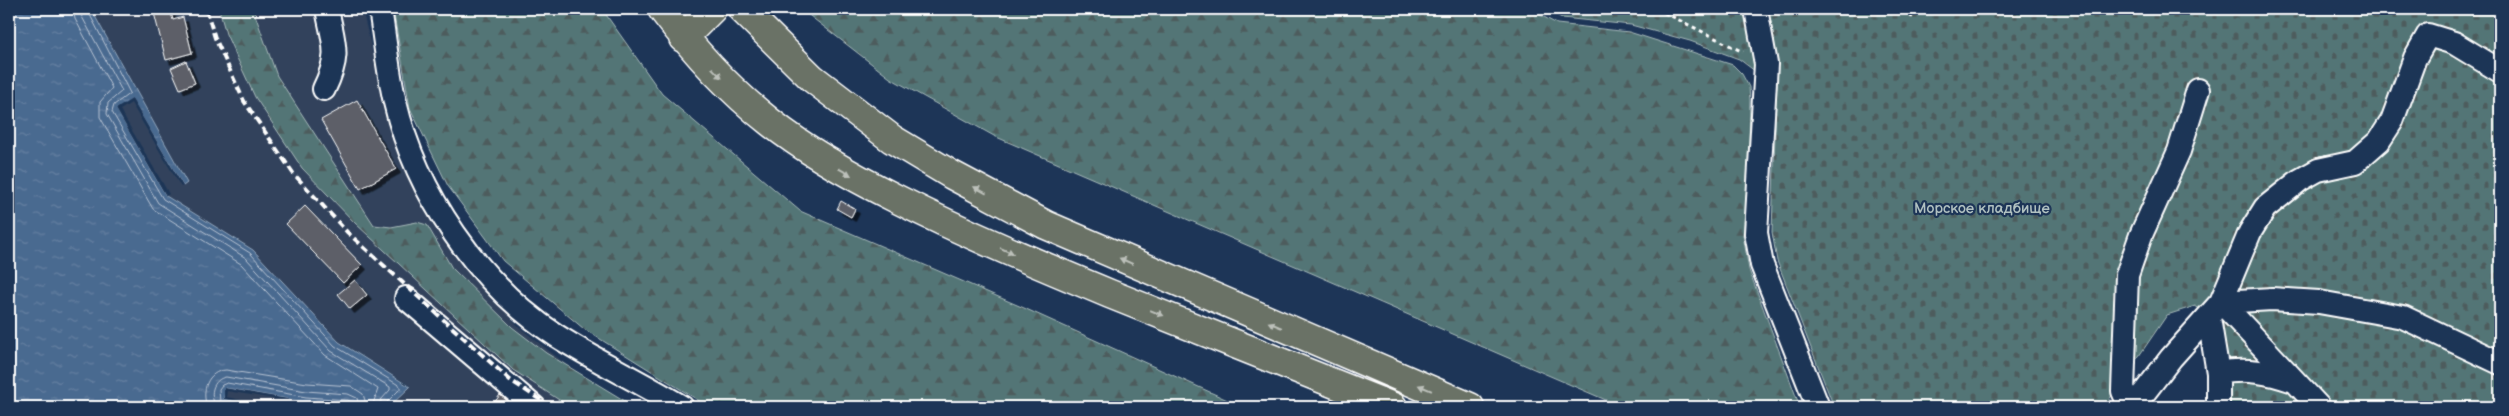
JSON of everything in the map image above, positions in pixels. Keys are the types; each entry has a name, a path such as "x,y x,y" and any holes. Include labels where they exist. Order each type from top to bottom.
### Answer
{"highway":[{"path":"662,9 683,38 730,87 769,122 813,154 868,184 934,218 1030,261 1394,407"},
{"path":"683,38 712,9"},
{"path":"742,9 812,78 892,139 952,175 1046,226 1179,285 1470,407"}],"street":[{"path":"324,89 336,58 327,9"},
{"path":"380,9 395,102 416,164 446,224 473,258 524,311 556,335 682,407"},
{"path":"1756,9 1766,64 1756,233 1762,265 1818,407"},
{"path":"2198,90 2179,151 2145,226 2127,276 2122,391 2132,407 2171,358 2215,310 2250,232 2265,208 2300,180 2318,170 2355,162 2379,141 2392,121 2415,58 2428,35 2454,44 2500,71"},
{"path":"406,298 534,407"},
{"path":"2215,310 2272,299 2319,302 2403,318 2500,363"},
{"path":"2215,310 2218,407"},
{"path":"2215,310 2295,381 2319,407"},
{"path":"2218,373 2252,370 2266,372 2295,381"}],"path":[{"path":"1657,9 1766,64"},
{"path":"1910,18 1915,9"}],"shaded area":[{"path":"91,9 362,9 397,152 437,230 519,327 620,407 389,407 410,386 339,342 253,250 166,196 116,109 132,99 169,161 187,183"},
{"path":"224,388 305,402 382,407 263,407 224,399"}],"green space":[{"path":"219,9 253,9 277,76 374,225 391,227 417,222 427,225 452,268 512,327 546,353 635,407 570,407 513,370 355,223 302,168 255,97 226,34"},
{"path":"393,9 602,9 662,94 800,211 1024,308 1243,407 709,407 584,329 503,261 448,186 410,108"},
{"path":"801,9 1529,9 1557,24 1629,32 1733,65 1742,74 1749,87 1748,186 1743,235 1749,270 1800,407 1622,407 994,136 890,78"},
{"name":"Морское кладбище","path":"1545,9 2500,9 2500,407 2228,407 2223,323 2195,306 2167,315 2104,407 1834,407 1777,261 1772,232 1776,101 1768,81 1739,59 1690,41 1631,25 1562,18"}],"water":[{"path":"9,9 91,9 187,183 183,186 132,100 117,110 166,196 253,250 339,342 410,387 389,407 305,402 225,388 224,399 263,407 9,407"}],"pier":[{"path":"132,99 183,186 181,187 131,103 120,110 169,194 166,196 116,109"},
{"path":"224,388 305,402 382,407 305,404 227,391 226,397 266,407 264,407 224,399"}],"building":[{"path":"153,9 170,9 173,20 183,17 192,53 166,60"},
{"path":"186,61 195,83 180,89 171,68"},
{"path":"357,100 396,169 360,189 321,120"},
{"path":"841,201 855,209 851,217 837,209"},
{"path":"305,206 362,265 343,283 286,224"},
{"path":"355,280 367,295 350,309 338,294"},
{"path":"500,395 516,407 491,407"}],"railway":[{"path":"206,9 215,38 244,101 293,173 347,232 510,380 551,407"}]}
